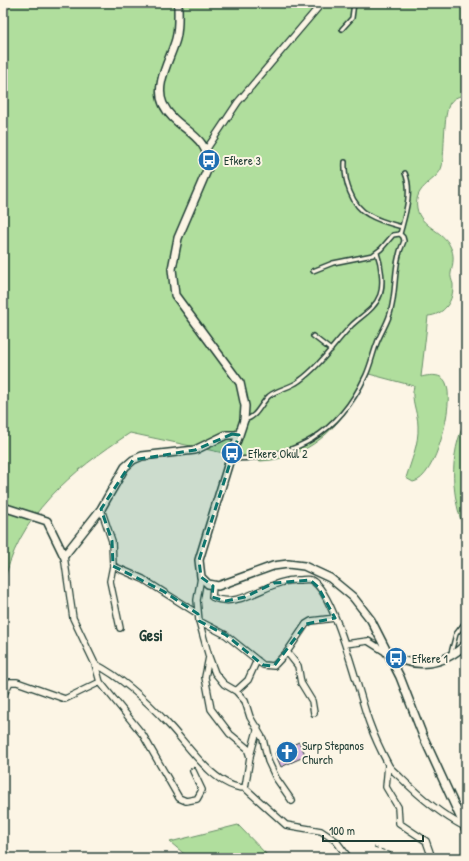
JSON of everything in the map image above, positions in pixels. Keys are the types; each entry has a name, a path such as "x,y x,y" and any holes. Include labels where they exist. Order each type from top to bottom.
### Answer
{"street":[{"path":"178,3 176,38 161,82 163,104 177,121 194,134 206,150 209,160 208,168 178,238 172,269 175,295 240,382 245,406 244,420 240,435 230,459 200,560 201,577 197,600 198,614 209,657 216,672 224,684 236,691 245,701 250,716 258,727 263,739 268,761 276,778 292,801"},
{"path":"206,150 238,102 322,3"},
{"path":"64,556 101,509 125,467 133,460 142,456 195,450 226,435 240,435"},
{"path":"3,507 47,521 64,556 73,618 95,664 100,682 143,735 179,798 186,801 197,799 202,790 193,771"},
{"path":"101,509 112,541 113,566 110,581 120,628"},
{"path":"201,577 208,584 213,586 223,585 273,566 288,564 304,566 330,578 353,597 371,620 466,828"},
{"path":"113,566 143,579 198,614"},
{"path":"213,586 212,597 226,601 245,597 274,583 294,579 310,580 318,587 335,618 345,644 369,722 388,766 416,793 446,817 466,828"},
{"path":"199,621 226,635 263,665 274,666 287,652 306,624 311,621 335,618"},
{"path":"345,644 368,641 396,658 412,664 430,664 450,656 466,644"},
{"path":"287,652 298,666 301,683 312,701 314,713"},
{"path":"209,657 205,677 212,709 230,734 246,748 250,757"},
{"path":"236,691 248,680 257,660"},
{"path":"95,664 110,672 140,696 170,726 197,759 225,781 239,788 245,788 286,825 321,831 336,841 348,857"},
{"path":"3,696 10,682 17,682 65,699 100,682"},
{"path":"245,788 250,757 258,727"},
{"path":"388,766 386,788 398,806 399,823 426,841 432,858"}],"lane":[{"path":"342,29 352,18 354,3"},
{"path":"345,162 348,186 363,211 368,215 402,227"},
{"path":"400,234 409,188 405,172"},
{"path":"313,271 333,263 364,258 377,253 393,235 400,234"},
{"path":"230,459 275,454 306,444 331,425 345,408 365,376 376,344 391,310 395,266 404,241 400,234"},
{"path":"244,420 254,416 262,403 273,394 301,380 332,350 351,326 372,307 379,297 382,284 377,253"},
{"path":"313,336 332,350"},
{"path":"450,656 456,634 466,621"}],"path":[{"path":"374,847 392,853 401,858"}],"highlighted area":[{"path":"232,434 239,435 199,560 201,577 213,586 212,597 226,601 245,597 274,583 310,580 318,587 335,618 306,624 274,666 263,665 226,635 199,621 198,614 163,591 113,566 112,541 101,509 133,460 195,450"}],"green space":[{"path":"3,3 466,3 466,95 455,98 450,103 446,115 442,166 436,176 422,189 417,200 417,208 422,220 447,241 453,253 451,274 453,284 452,296 447,306 443,310 434,315 428,316 421,377 438,376 446,383 448,392 448,406 446,421 436,454 429,468 421,478 413,482 406,478 418,433 418,421 413,396 414,386 369,374 350,406 339,421 327,433 313,444 298,452 281,458 261,461 130,433 88,463 68,480 34,517 20,539 10,562 3,588"},
{"path":"466,419 466,535 457,506 454,462 460,433"},
{"path":"3,661 10,689 3,698"},
{"path":"238,825 270,858 189,858 170,842"}],"building":[{"path":"299,742 306,756 281,767 275,753"}],"place":[{"name":"Efkere 3","path":"209,160"},
{"name":"Efkere Okul 2","path":"232,453"},
{"name":"Efkere 1","path":"396,658"},
{"name":"Surp Stepanos Church","path":"287,752"}],"district":[{"name":"Gesi","path":"151,635"}]}
